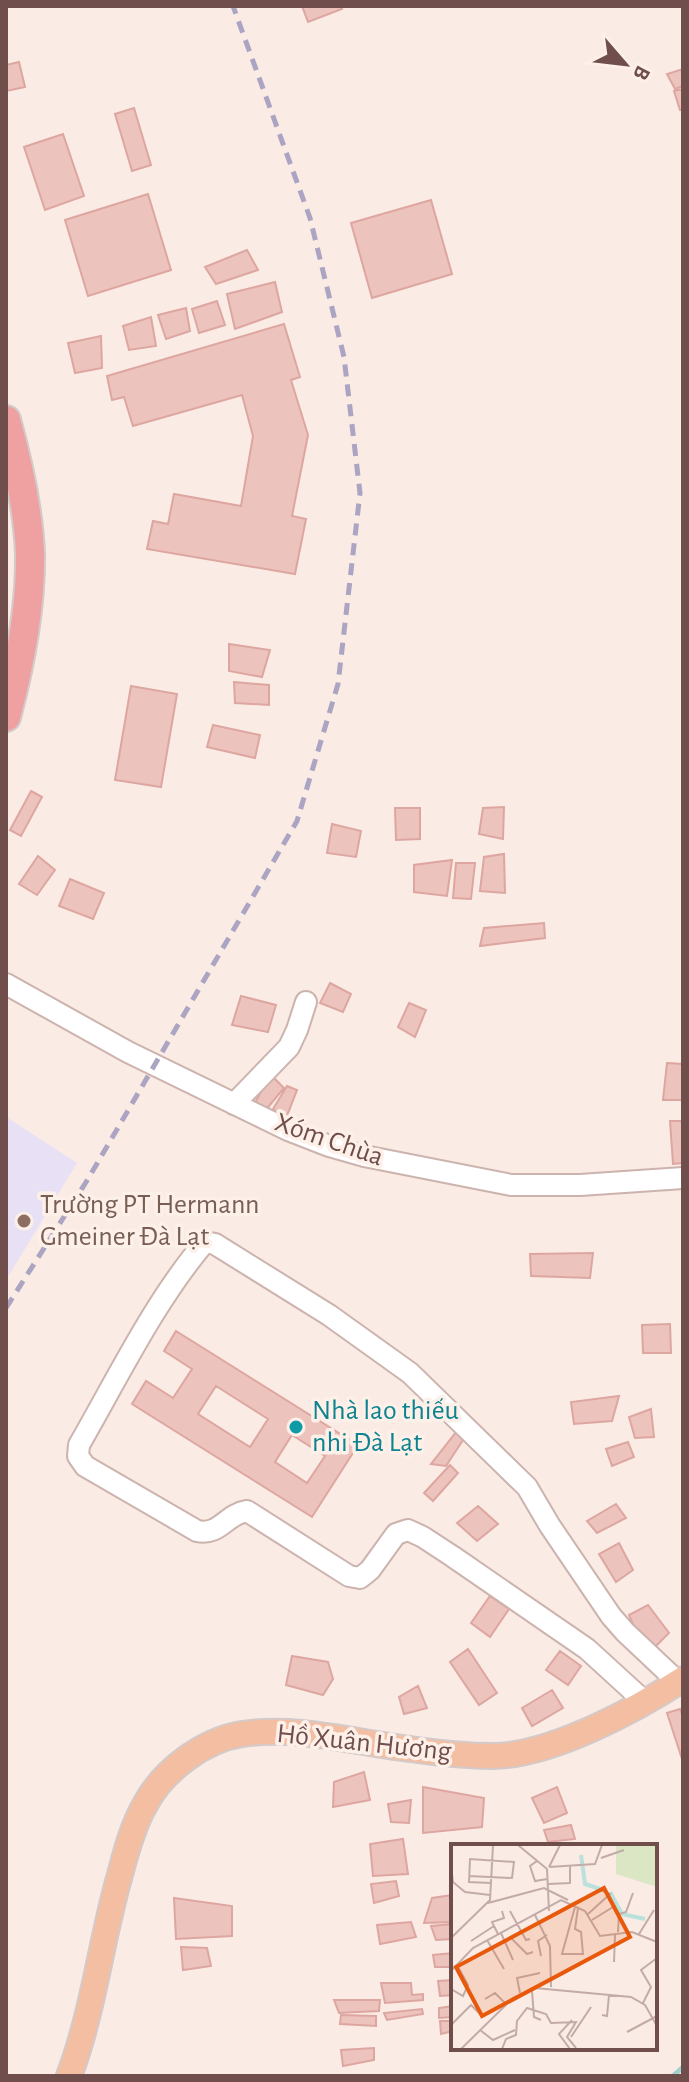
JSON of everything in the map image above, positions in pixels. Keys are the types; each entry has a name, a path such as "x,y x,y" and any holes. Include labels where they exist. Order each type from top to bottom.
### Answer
{"highway":[{"path":"6,420 25,509 30,554 24,637 7,707"}],"main road":[{"name":"Hồ Xuân Hương","path":"69,2076 93,1998 105,1933 128,1847 146,1803 162,1781 206,1747 239,1735 284,1732 336,1737 410,1750 497,1756 572,1737 645,1702 681,1680"}],"street":[{"name":"Xóm Chùa","path":"6,984 128,1052 288,1130 364,1156 511,1185 580,1185 683,1178"},
{"path":"234,1104 289,1047 306,1002"},
{"path":"645,1702 587,1649 452,1556 408,1530 396,1534 370,1570 360,1578 349,1576 247,1511 238,1512 207,1533 197,1531 85,1466 78,1456 79,1445 155,1314 189,1260 205,1242 215,1244 329,1315 410,1373 527,1487 611,1616 681,1680"}],"shaded area":[{"name":"Trường PT Hermann Gmeiner Đà Lạt","path":"6,1117 77,1163 6,1280"}],"building":[{"path":"302,6 341,6 342,9 308,22"},
{"path":"19,62 25,87 6,91 6,65"},
{"path":"683,69 683,86 675,89 667,74"},
{"path":"683,89 683,110 680,110 674,91"},
{"path":"134,108 151,165 132,171 115,114"},
{"path":"63,134 84,196 45,210 24,147"},
{"path":"148,194 171,270 88,296 65,220"},
{"path":"431,200 452,274 372,298 351,223"},
{"path":"247,250 258,270 216,284 205,267"},
{"path":"275,282 282,312 235,329 227,294"},
{"path":"217,301 225,325 199,333 192,309"},
{"path":"186,308 190,331 166,339 158,315"},
{"path":"151,317 156,346 129,350 123,326"},
{"path":"284,324 300,377 291,380 308,435 292,516 306,519 295,574 147,549 153,521 168,524 174,494 241,506 253,436 242,395 133,426 124,397 112,400 107,376"},
{"path":"101,336 102,368 75,373 68,343"},
{"path":"229,644 270,650 262,677 229,671"},
{"path":"234,682 269,685 269,705 235,703"},
{"path":"131,686 177,694 161,787 115,780"},
{"path":"213,725 260,735 255,758 207,747"},
{"path":"31,791 42,797 21,836 10,830"},
{"path":"504,807 503,839 479,834 483,808"},
{"path":"395,808 420,808 420,839 396,840"},
{"path":"332,824 361,831 356,857 327,853"},
{"path":"504,854 505,893 480,891 484,857"},
{"path":"38,856 55,870 37,895 19,884"},
{"path":"452,860 447,896 414,892 414,865"},
{"path":"456,863 475,863 471,899 453,898"},
{"path":"70,879 104,893 93,919 59,906"},
{"path":"544,923 545,938 480,946 484,928"},
{"path":"330,983 351,994 343,1012 320,1003"},
{"path":"241,996 276,1005 268,1032 232,1025"},
{"path":"409,1003 426,1010 415,1037 398,1027"},
{"path":"667,1063 683,1064 683,1100 663,1100"},
{"path":"270,1074 284,1088 264,1112 256,1101"},
{"path":"287,1086 297,1090 285,1121 273,1109"},
{"path":"670,1121 683,1121 683,1163 673,1164"},
{"path":"593,1253 590,1278 531,1276 530,1254"},
{"path":"670,1324 671,1353 643,1353 642,1325"},
{"name":"Nhà lao thiếu nhi Đà Lạt","path":"176,1331 358,1445 312,1517 132,1404 146,1381 173,1398 192,1369 164,1351","holes":["216,1386 268,1419 250,1447 198,1414","292,1435 325,1456 307,1483 275,1462"]},
{"path":"619,1396 612,1421 574,1424 571,1402"},
{"path":"651,1409 654,1437 635,1438 629,1417"},
{"path":"457,1431 465,1437 446,1466 431,1464"},
{"path":"628,1442 634,1457 612,1466 606,1449"},
{"path":"450,1465 458,1473 433,1501 424,1493"},
{"path":"616,1504 626,1518 597,1533 587,1521"},
{"path":"478,1506 498,1524 477,1541 457,1523"},
{"path":"619,1543 633,1570 616,1582 599,1554"},
{"path":"490,1596 509,1609 490,1637 471,1623"},
{"path":"648,1605 669,1633 656,1646 638,1636 629,1615"},
{"path":"468,1649 497,1693 479,1705 450,1662"},
{"path":"560,1651 581,1666 568,1685 546,1670"},
{"path":"292,1656 328,1662 333,1679 323,1695 286,1685"},
{"path":"418,1686 427,1708 404,1714 399,1697"},
{"path":"552,1690 563,1708 532,1726 522,1708"},
{"path":"680,1709 683,1716 683,1762 667,1713"},
{"path":"364,1772 370,1800 333,1807 334,1782"},
{"path":"423,1787 484,1798 482,1827 423,1833"},
{"path":"557,1787 567,1813 544,1823 532,1798"},
{"path":"411,1800 409,1823 391,1822 388,1804"},
{"path":"571,1825 575,1839 548,1842 544,1830"},
{"path":"403,1839 408,1874 373,1876 370,1844"},
{"path":"396,1881 399,1896 374,1903 371,1884"},
{"path":"451,1895 451,1922 424,1923 432,1898"},
{"path":"174,1898 232,1906 232,1936 176,1939"},
{"path":"411,1922 416,1937 380,1944 377,1925"},
{"path":"451,1924 451,1939 436,1940 431,1926"},
{"path":"181,1947 207,1948 211,1966 183,1970"},
{"path":"451,1953 451,1967 435,1967 433,1955"},
{"path":"451,1980 451,1995 440,1996 438,1981"},
{"path":"381,1983 411,1983 412,1995 423,1994 423,2000 385,2003"},
{"path":"334,2000 380,2000 379,2011 339,2013"},
{"path":"451,2006 451,2017 439,2018 439,2008"},
{"path":"422,2009 423,2014 387,2020 384,2013"},
{"path":"341,2015 376,2016 376,2026 340,2024"},
{"path":"440,2021 451,2021 451,2032 441,2034"},
{"path":"374,2048 374,2060 343,2066 341,2050"}],"waterway":[{"path":"673,2076 683,2067"}],"railway":[{"path":"6,1308 88,1179 297,821 338,684 360,493 344,357 310,218 233,6"}],"place":[{"name":"Trường PT Hermann Gmeiner Đà Lạt","path":"24,1221"},
{"name":"Nhà lao thiếu nhi Đà Lạt","path":"296,1427"}]}
